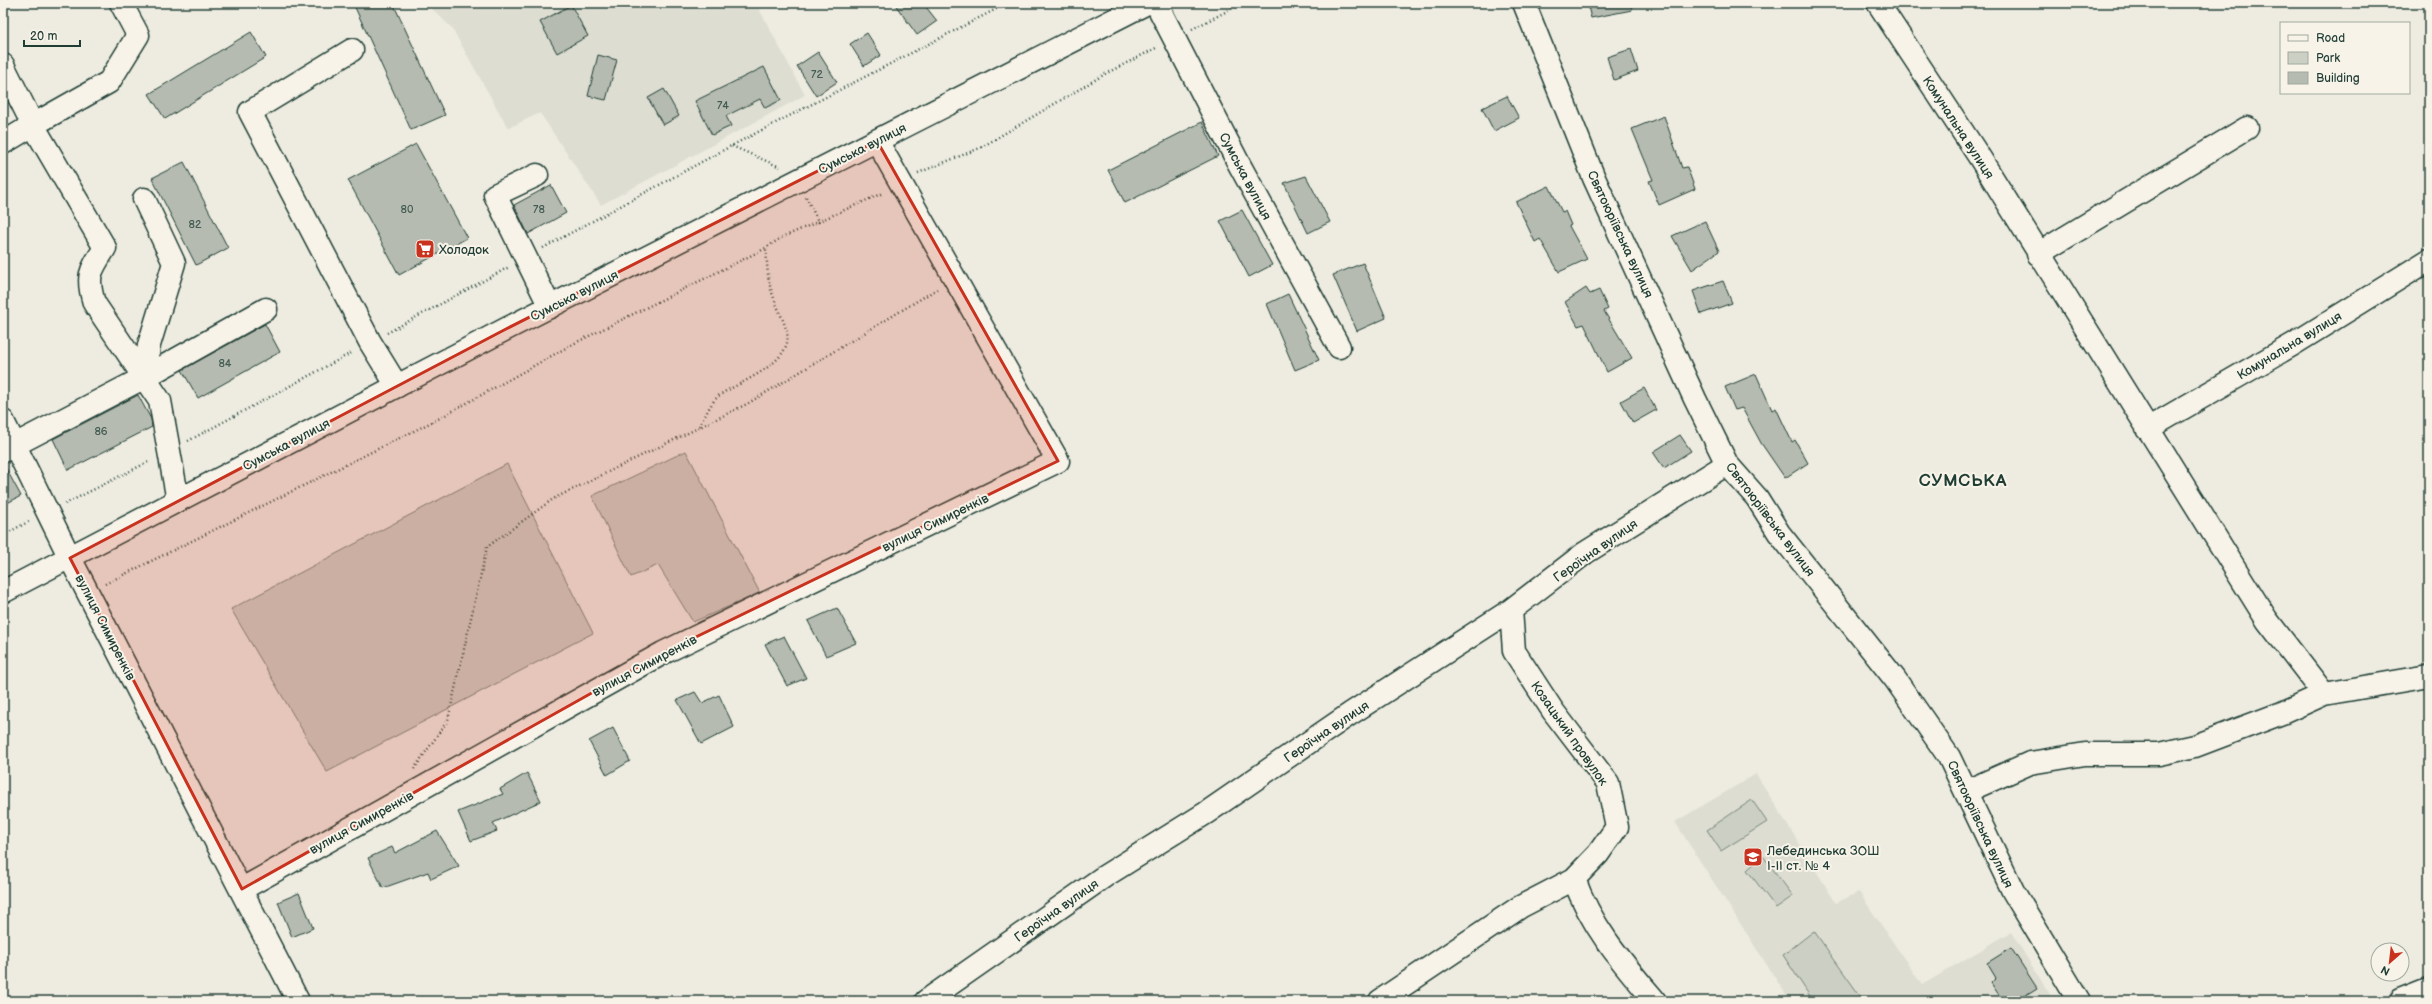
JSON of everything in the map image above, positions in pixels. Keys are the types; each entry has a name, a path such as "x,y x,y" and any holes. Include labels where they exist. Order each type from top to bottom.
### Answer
{"street":[{"path":"3,143 109,82 138,35 121,3"},
{"name":"Сумська вулиця","path":"3,592 550,307 1147,3"},
{"name":"Сумська вулиця","path":"1156,3 1239,164 1339,347"},
{"name":"Святоюріївська вулиця","path":"1524,3 1594,178 1695,399 1727,464 1757,498 1779,533 1895,678 1949,756 1967,791 2013,891 2079,1001"},
{"name":"Комунальна вулиця","path":"1878,3 1980,158 2038,254 2266,620 2324,694"},
{"path":"352,50 250,112 370,342 397,386"},
{"path":"3,65 32,125 105,248 93,267 88,284 94,303 145,376 160,401 178,501"},
{"path":"2038,254 2247,128"},
{"path":"877,141 955,279"},
{"path":"537,175 495,195 550,307"},
{"path":"144,199 174,263 149,345 145,376"},
{"name":"Комунальна вулиця","path":"2147,429 2292,345 2429,260"},
{"name":"вулиця Симиренків","path":"242,889 663,653 1058,461 955,279"},
{"path":"9,447 145,376 266,309"},
{"name":"вулиця Симиренків","path":"3,421 9,447 70,558 242,889 298,1001"},
{"name":"Героїчна вулиця","path":"926,1001 1105,876 1206,813 1350,714 1511,610 1585,553 1727,464"},
{"name":"Козацький провулок","path":"1380,1001 1520,907 1574,879 1598,854 1618,827 1608,783 1553,711 1514,650 1511,610"},
{"path":"1967,791 2030,763 2084,754 2160,754 2195,746 2282,713 2324,694 2429,676"},
{"path":"1574,879 1584,906 1612,950 1655,1001"},
{"path":"2401,1001 2429,990"}],"path":[{"path":"781,168 731,146 1008,3"},
{"path":"88,593 440,418 573,344 766,248 781,238 819,223 883,194 899,180 980,148 1105,74 1244,3"},
{"path":"804,192 819,223"},
{"path":"698,427 709,406 721,395 764,370 783,352 788,334 769,282 766,248"},
{"path":"412,770 423,758 448,720 487,547 553,499 747,404 955,279"}],"highlighted area":[{"path":"877,141 1058,461 663,653 242,889 70,558 506,329"}],"shaded area":[{"path":"426,3 756,3 805,95 601,205 540,113 508,128 452,28"},
{"name":"Лебединська ЗОШ І-ІІ ст. № 4","path":"1756,774 1836,903 1859,892 1922,985 2011,932 2054,1001 1790,1001 1675,822"}],"green space":[{"path":"686,451 760,593 693,622 658,565 631,577 592,496"},
{"path":"507,464 593,633 327,772 231,609"},
{"path":"1752,800 1767,822 1721,851 1707,830"},
{"path":"1763,856 1793,896 1776,908 1747,870"},
{"path":"1814,931 1863,1000 1813,1001 1783,955"}],"building":[{"path":"353,3 393,3 445,115 411,130"},
{"path":"894,3 923,3 937,21 917,35"},
{"path":"1587,3 1631,3 1632,10 1591,18"},
{"path":"571,5 588,36 557,53 540,22"},
{"path":"251,32 266,57 165,119 149,94"},
{"path":"867,33 881,55 864,66 850,44"},
{"path":"1631,49 1638,71 1614,80 1607,57"},
{"path":"818,52 837,82 816,96 797,66"},
{"path":"598,55 617,60 606,100 588,96"},
{"path":"764,67 781,100 765,108 760,99 726,116 731,126 712,135 695,101"},
{"path":"664,89 679,116 663,125 648,98"},
{"path":"1507,96 1519,118 1494,131 1482,108"},
{"path":"1664,116 1682,168 1687,167 1695,189 1659,205 1649,181 1653,180 1632,129"},
{"path":"1202,122 1218,156 1125,203 1108,170"},
{"path":"416,144 467,238 399,275 348,180"},
{"path":"184,162 228,248 196,265 152,178"},
{"path":"1306,176 1330,222 1308,233 1284,183"},
{"path":"551,185 566,213 528,234 514,205"},
{"path":"1549,186 1562,212 1565,211 1571,225 1569,226 1587,259 1559,272 1540,239 1535,242 1516,202"},
{"path":"1242,210 1272,265 1249,277 1220,221"},
{"path":"1705,221 1719,251 1692,270 1672,236"},
{"path":"1363,263 1386,318 1357,331 1333,275"},
{"path":"1723,281 1732,303 1701,314 1693,291"},
{"path":"1586,288 1590,294 1599,290 1608,309 1604,311 1632,358 1607,372 1584,324 1578,326 1565,302"},
{"path":"1288,294 1319,360 1295,370 1267,304"},
{"path":"265,324 280,352 198,398 182,370"},
{"path":"1756,374 1772,410 1776,408 1792,442 1795,440 1808,463 1785,478 1761,443 1742,408 1735,410 1725,387"},
{"path":"1644,388 1656,410 1633,423 1621,401"},
{"path":"138,395 151,419 152,427 68,470 53,439"},
{"path":"1680,435 1691,451 1664,468 1653,452"},
{"path":"3,463 21,496 3,505"},
{"path":"837,608 856,643 826,656 808,621"},
{"path":"784,636 806,678 787,686 765,644"},
{"path":"695,692 702,703 719,695 734,727 701,744 677,700"},
{"path":"613,728 630,761 607,775 589,741"},
{"path":"527,773 541,801 493,823 497,831 471,841 458,812 503,794 500,789"},
{"path":"437,831 459,866 431,879 428,872 383,888 368,858 392,847 395,853"},
{"path":"299,893 313,928 292,937 278,902"},
{"path":"2011,948 2037,988 2016,1001 2003,1001 1991,983 1996,978 1987,963"}],"place":[{"name":"Холодок","path":"425,249"},
{"name":"Лебединська ЗОШ І-ІІ ст. № 4","path":"1753,857"}],"district":[{"name":"СУМСЬКА","path":"1963,480"}]}
